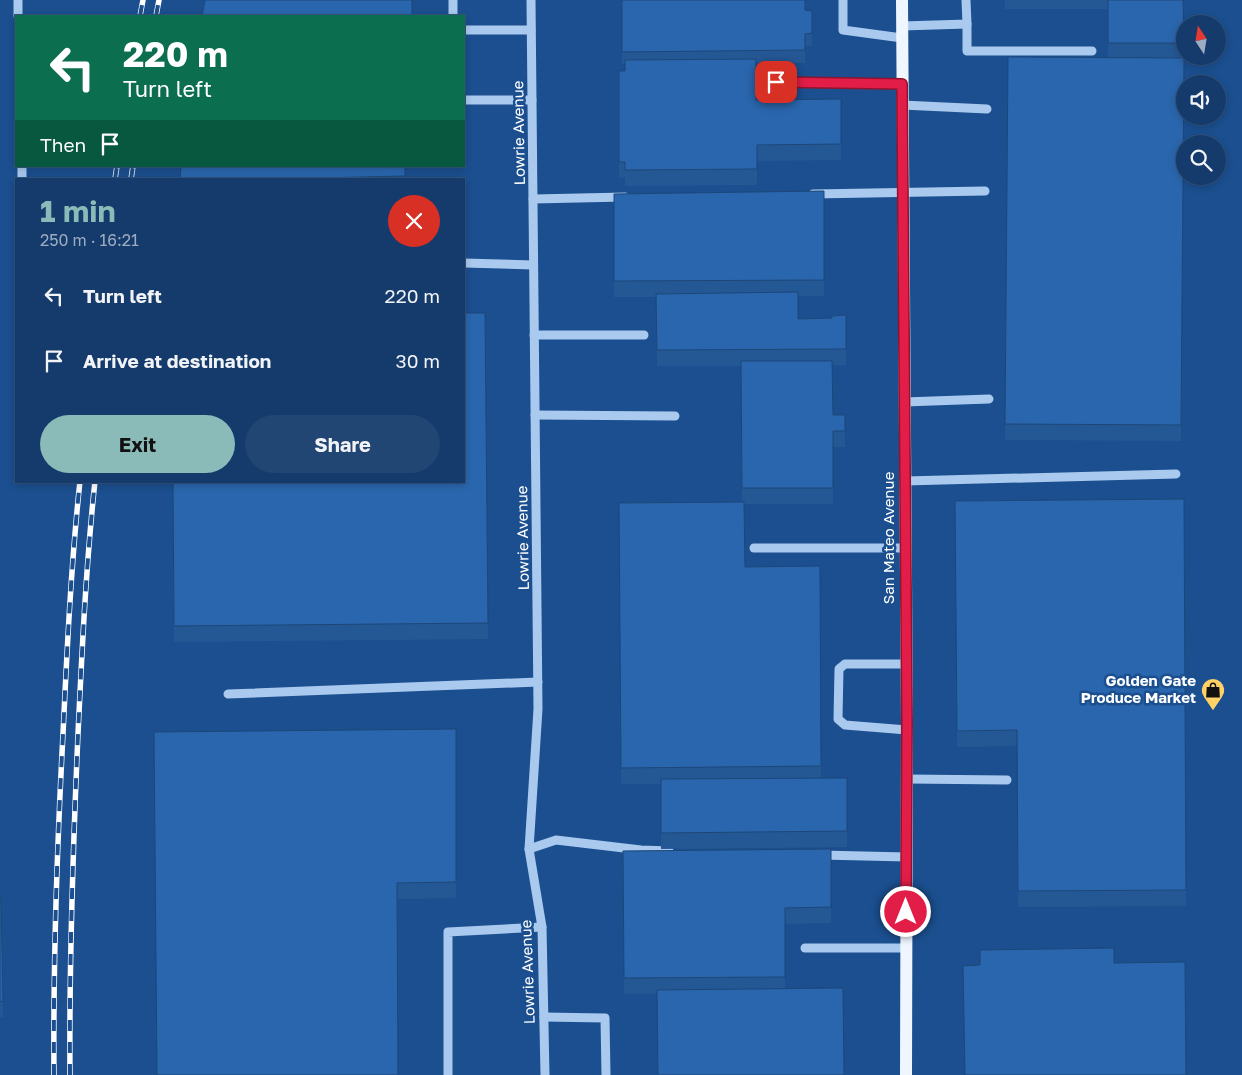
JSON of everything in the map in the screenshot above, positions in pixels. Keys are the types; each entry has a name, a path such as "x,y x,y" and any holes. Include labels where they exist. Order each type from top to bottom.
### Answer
{"main road":[{"name":"San Mateo Avenue","path":"902,0 907,664 906,1075"}],"street":[{"path":"18,0 18,15"},
{"path":"453,0 453,15"},
{"name":"Lowrie Avenue","path":"531,0 538,708 529,849 542,927 545,1075"},
{"path":"843,0 843,30 902,32 967,24"},
{"path":"966,0 967,51 1092,51"},
{"path":"465,30 531,30"},
{"path":"776,82 902,84"},
{"path":"465,100 532,100"},
{"path":"902,105 987,109"},
{"path":"800,194 985,191"},
{"path":"533,199 631,197"},
{"path":"465,263 534,265"},
{"path":"534,335 644,335"},
{"path":"904,402 989,399"},
{"path":"535,415 675,416"},
{"path":"905,481 1176,474"},
{"path":"754,548 906,548"},
{"path":"907,664 845,664 840,666 838,719 845,726 907,730"},
{"path":"228,694 538,682"},
{"path":"907,780 1007,780"},
{"path":"529,849 556,840 641,850 680,851"},
{"path":"806,855 907,857"},
{"path":"448,1075 448,932 542,927"},
{"path":"805,948 906,948"},
{"path":"544,1017 605,1018 606,1075"}],"building":[{"path":"205,0 412,0 412,15 202,15"},
{"path":"622,0 805,0 805,10 812,11 812,33 805,34 805,50 622,52"},
{"path":"1108,0 1183,0 1183,15 1176,15 1176,43 1108,43"},
{"path":"1008,57 1176,58 1176,65 1184,65 1184,75 1176,75 1176,125 1183,125 1183,135 1176,135 1176,185 1183,185 1181,425 1005,424"},
{"path":"756,59 756,100 841,99 841,144 757,145 757,169 625,170 625,162 619,162 619,71 625,71 625,60"},
{"path":"181,167 405,167 405,176 180,178"},
{"path":"824,191 824,280 614,281 614,194"},
{"path":"798,292 798,319 832,318 832,316 846,315 846,349 657,350 656,294"},
{"path":"465,313 485,313 488,623 174,626 173,483 465,483"},
{"path":"741,361 832,361 833,415 845,415 845,431 833,431 833,488 742,488"},
{"path":"1184,499 1186,890 1018,891 1017,730 957,731 955,501"},
{"path":"744,502 745,567 820,566 821,766 621,768 619,503"},
{"path":"456,729 456,882 397,883 398,1075 157,1075 154,732"},
{"path":"847,778 847,831 661,833 661,779"},
{"path":"831,849 831,907 785,908 785,977 624,978 623,851"},
{"path":"1,897 3,1002 0,1001"},
{"path":"1114,948 1114,963 1185,962 1186,1075 965,1075 963,966 980,965 980,950"},
{"path":"843,988 844,1075 658,1075 657,990"}],"railway":[{"path":"140,15 143,0"},
{"path":"156,15 159,0"},
{"path":"115,178 117,167"},
{"path":"131,178 133,167"},
{"path":"54,1075 59,819 70,608 80,483"},
{"path":"70,1075 71,947 76,777 89,544 95,483"}],"place":[{"name":"Golden Gate Produce Market","path":"1213,711"}],"route":[{"path":"776,82 902,84 907,721 906,912"}]}
